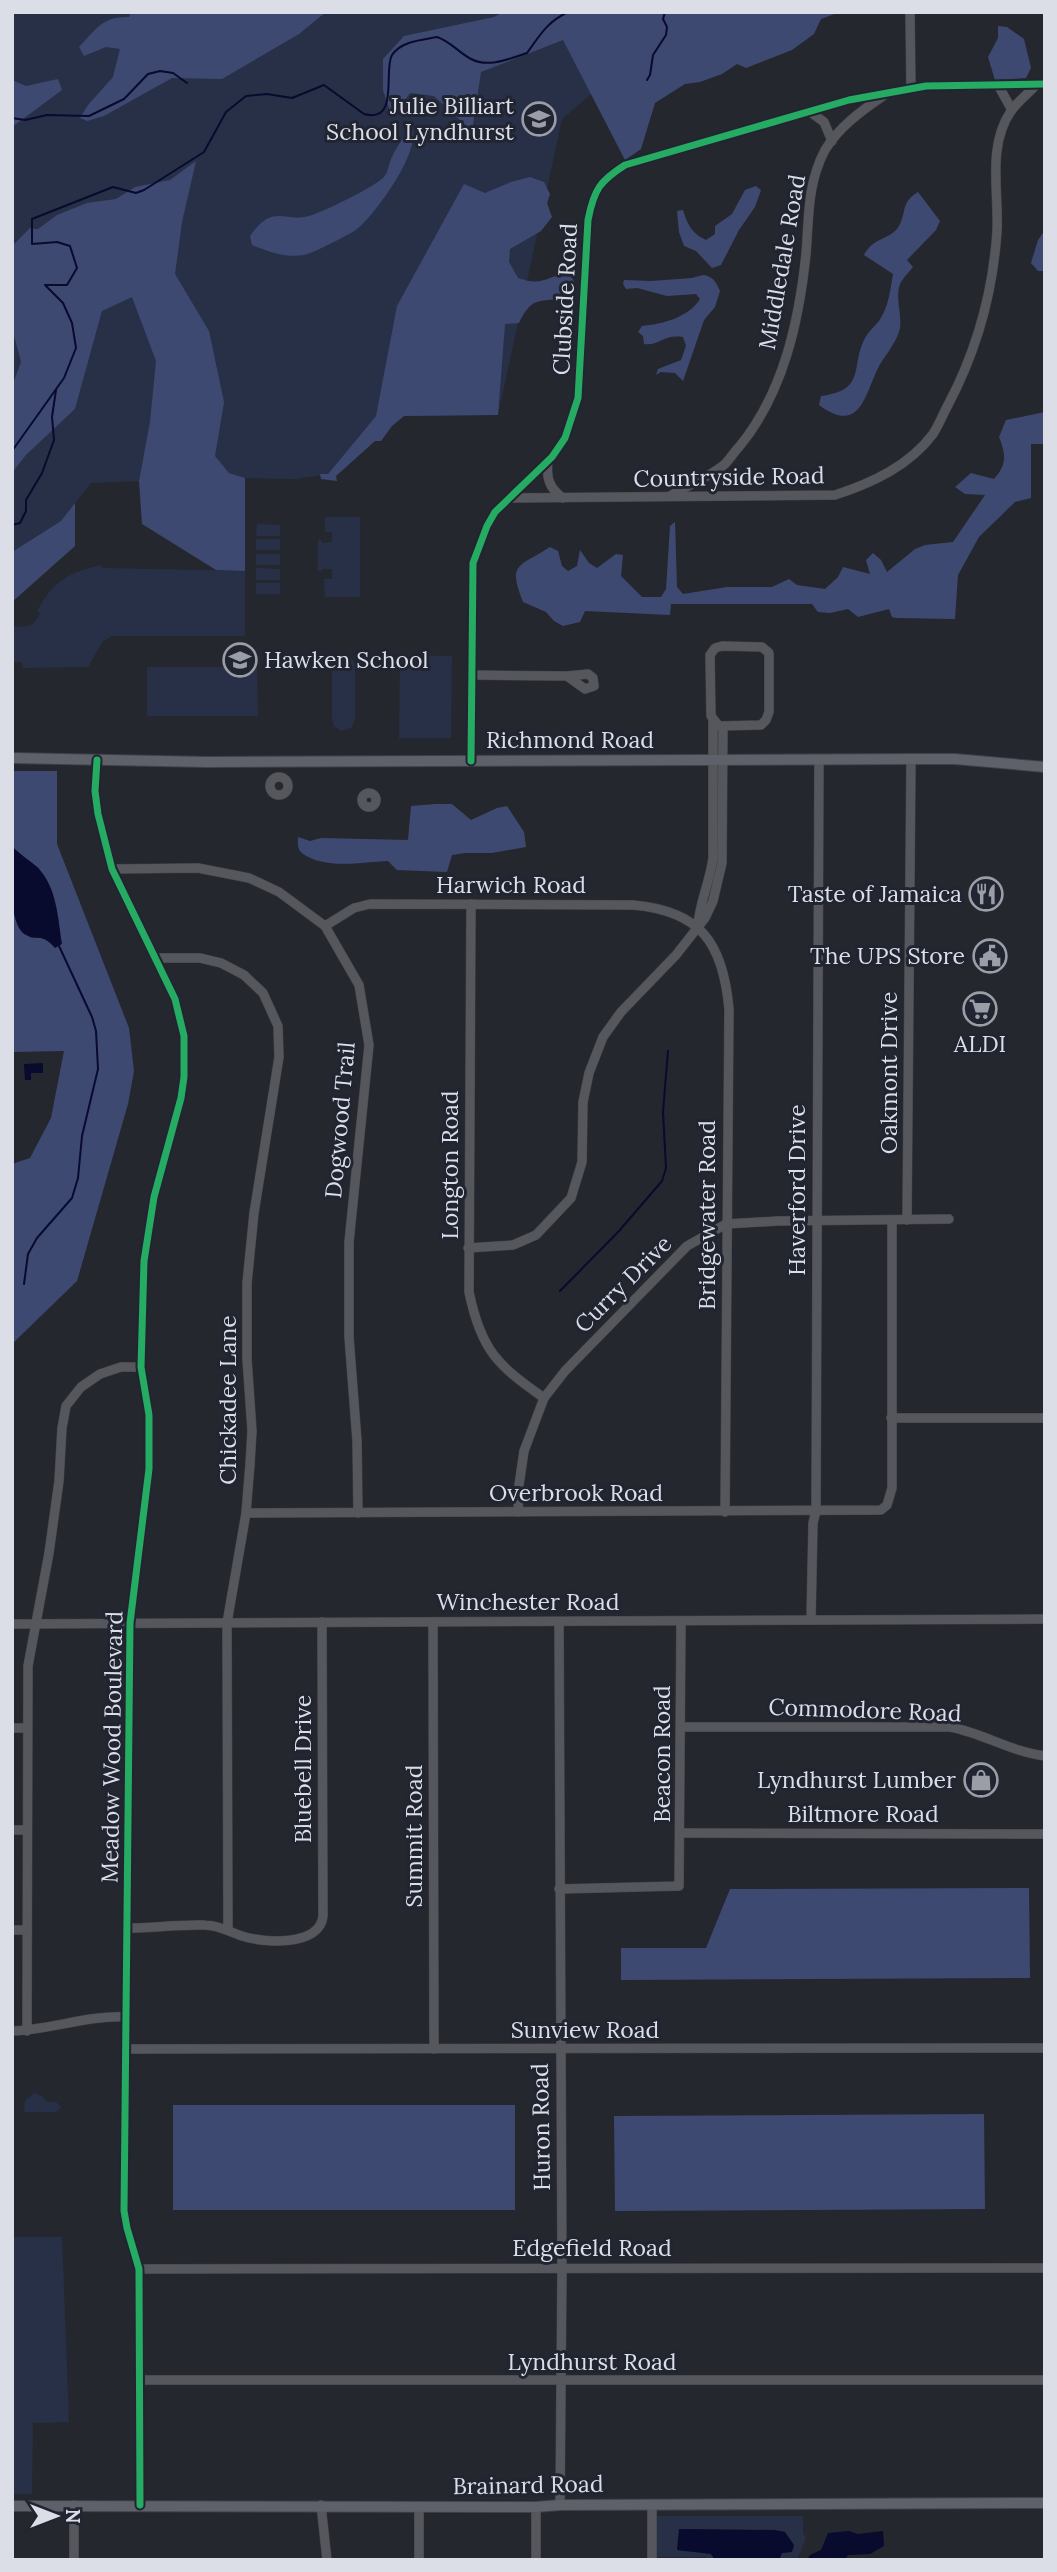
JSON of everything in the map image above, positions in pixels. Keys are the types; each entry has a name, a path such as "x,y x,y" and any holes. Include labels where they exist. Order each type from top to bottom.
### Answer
{"main road":[{"name":"Richmond Road","path":"12,758 279,762 911,759 1045,767"},
{"name":"Brainard Road","path":"12,2505 536,2507 1045,2503"}],"street":[{"path":"910,12 911,89"},
{"name":"Clubside Road","path":"471,761 473,563 495,512 548,461 565,438 579,398 588,220 592,198 604,178 625,164 849,100 926,86 1041,84"},
{"name":"Countryside Road","path":"509,498 835,495 865,485 891,472 914,454 934,433 975,345 990,288 997,232 998,145 1003,126 1012,110 1041,84"},
{"path":"998,85 1012,110"},
{"name":"Middledale Road","path":"668,498 725,464 756,427 775,385 796,320 814,175 826,149 848,122 884,95"},
{"path":"809,111 824,122 832,141"},
{"path":"548,461 550,484 564,499"},
{"path":"713,720 723,726 758,726 766,720 769,712 770,656 766,648 722,646 712,650 710,709 718,760"},
{"path":"472,675 567,676"},
{"path":"468,1248 513,1245 536,1235 571,1198 583,1162 583,1102 589,1073 603,1037 621,1012 676,955 698,926 699,910 713,859 718,760 723,726"},
{"name":"Haverford Drive","path":"811,1620 813,1523 816,1511 819,759"},
{"name":"Oakmont Drive","path":"907,1220 911,759"},
{"name":"Meadow Wood Boulevard","path":"97,760 95,791 98,814 113,869 175,999 184,1036 181,1098 154,1197 144,1261 141,1367 149,1415 149,1469 130,1623 124,2211 139,2269 140,2505"},
{"path":"278,778 279,762"},
{"name":"Dogwood Trail","path":"113,869 198,868 249,878 279,892 325,926 359,985 369,1045 349,1242 349,1338 357,1441 358,1513"},
{"name":"Harwich Road","path":"325,926 362,905 471,904 641,905 667,910 698,926"},
{"name":"Longton Road","path":"471,904 469,1292 476,1324 490,1351 508,1372 544,1398"},
{"name":"Bridgewater Road","path":"698,926 720,961 727,990 725,1512"},
{"name":"Chickadee Lane","path":"156,958 200,958 220,963 244,975 263,993 278,1026 279,1057 254,1213 247,1283 247,1359 252,1431 246,1513 227,1623 228,1929"},
{"name":"Curry Drive","path":"518,1512 524,1451 544,1398 581,1354 687,1246 726,1224 949,1219"},
{"path":"892,1221 891,1418 1045,1418"},
{"path":"27,2031 28,1666 49,1553 66,1406 81,1387 100,1374 121,1367 141,1367"},
{"name":"Overbrook Road","path":"246,1513 881,1510 887,1505 891,1488 891,1418"},
{"name":"Winchester Road","path":"12,1624 1045,1619"},
{"name":"Beacon Road","path":"559,1889 679,1886 681,1621"},
{"name":"Bluebell Drive","path":"228,1929 240,1936 259,1940 289,1940 315,1932 320,1926 323,1916 321,1622"},
{"name":"Summit Road","path":"433,1622 434,2049"},
{"name":"Huron Road","path":"559,1622 562,2267 560,2505"},
{"name":"Commodore Road","path":"681,1727 950,1727 1019,1751 1045,1756"},
{"path":"12,1728 27,1728"},
{"path":"12,1830 27,1830"},
{"name":"Biltmore Road","path":"681,1833 1045,1834"},
{"path":"128,1928 208,1925 228,1929"},
{"path":"12,1930 27,1930"},
{"path":"12,2031 27,2031 107,2016 126,2017"},
{"name":"Sunview Road","path":"126,2049 1045,2048"},
{"name":"Edgefield Road","path":"139,2269 1045,2268"},
{"name":"Lyndhurst Road","path":"139,2380 1045,2380"},
{"path":"74,2505 74,2560"},
{"path":"321,2505 327,2560"},
{"path":"652,2505 652,2560"},
{"path":"419,2507 419,2560"},
{"path":"536,2507 536,2560"}],"shaded area":[{"path":"12,12 688,12 562,119 498,415 376,416 328,474 296,479 245,478 229,473 175,410 156,364 150,421 139,481 91,483 61,521 12,552 12,473 26,455 75,409 102,311 107,231 31,228 12,246"},
{"path":"131,12 326,12 299,34 222,79 172,78 104,116 87,121 80,118 113,77 120,49 106,47 84,56 79,47 106,21 129,17"},
{"path":"503,12 837,13 821,19 814,34 792,50 746,68 737,64 722,74 685,84 655,103 641,149 625,160 563,40 481,72 472,131 434,96 410,93 403,103 390,111 383,90 383,59 404,36 494,17"},
{"path":"998,26 1007,27 1024,39 1031,68 1026,78 995,80 988,57 998,38"},
{"path":"58,79 62,90 12,127 12,80 26,86"},
{"path":"409,129 412,129 413,139 403,167 385,197 357,229 304,255 284,255 252,245 250,236 266,219 312,215 379,181 385,175 394,153"},
{"path":"196,161 182,222 175,274 209,331 224,402 215,456 229,473 245,478 245,571 216,570 142,524 139,481 150,421 156,361 132,297 102,311 75,409 26,455 12,473 12,386 21,362 12,329 12,246 30,228 38,229 57,215 87,203 116,199 135,187 170,180"},
{"path":"530,177 544,182 550,194 547,203 552,217 541,231 510,249 509,262 518,278 527,281 541,281 572,274 575,288 572,296 535,303 524,313 519,323 505,324 498,415 404,416 381,441 375,441 336,476 337,481 321,479 320,474 328,474 376,416 397,306 464,184 485,193"},
{"path":"756,186 761,190 755,207 739,230 721,265 712,268 696,251 684,246 679,232 677,211 683,210 691,228 706,240 715,234 715,226 732,214 745,190"},
{"path":"918,192 940,221 936,230 907,260 913,267 901,282 899,290 899,333 879,366 860,407 844,416 833,413 819,405 821,396 835,393 851,383 865,338 879,321 890,292 893,274 864,255 872,245 896,231 906,204"},
{"path":"1045,230 1045,271 1038,271 1031,263 1038,240"},
{"path":"703,275 714,280 720,291 715,307 704,320 683,381 675,373 661,372 656,375 658,369 681,360 686,346 683,337 670,337 644,344 643,336 638,332 642,326 666,322 682,315 700,299 696,294 667,296 637,288 626,289 624,280 651,281"},
{"path":"12,329 21,362 12,386"},
{"path":"1045,412 1045,444 1031,444 1031,498 1015,502 979,537 958,575 955,619 897,618 892,617 889,609 858,617 848,609 830,613 818,612 812,604 671,604 670,615 585,611 580,622 563,626 546,612 523,602 518,589 518,568 550,547 558,551 562,566 568,571 577,566 580,550 589,563 597,568 616,554 623,555 621,576 642,597 661,597 666,589 670,526 675,522 677,587 683,594 727,587 772,587 789,579 797,585 825,589 838,577 843,567 870,574 866,560 873,553 881,560 887,572 915,549 925,545 953,542 985,495 965,494 955,487 971,473 994,479 998,474 1004,454 999,437 1006,420"},
{"path":"75,503 75,546 12,602 12,552 61,521"},
{"path":"325,517 360,517 360,597 325,597 324,579 332,579 332,569 318,571 318,540 322,543 332,542 332,532 325,532"},
{"path":"257,524 280,525 280,536 256,536"},
{"path":"256,539 280,539 280,550 256,550"},
{"path":"256,554 280,554 280,565 256,565"},
{"path":"101,565 102,568 245,571 245,636 112,636 102,642 88,667 23,668 22,662 12,662 12,626 32,624 38,618 40,613 37,611 43,600 63,579"},
{"path":"256,568 280,569 280,580 256,580"},
{"path":"256,583 280,583 280,594 256,594"},
{"path":"400,655 452,656 451,738 399,738"},
{"path":"334,657 350,657 355,663 355,720 351,728 341,731 334,726 332,718 332,664"},
{"path":"147,667 257,667 258,716 147,716"},
{"path":"12,771 57,771 57,844 129,1028 134,1071 128,1104 77,1281 12,1344 12,1164 30,1158 51,1118 64,1051 12,1052 12,908 19,925 30,937 44,939 55,948 39,868 12,846"},
{"path":"452,804 471,820 507,806 524,832 526,847 492,853 452,855 447,872 397,870 388,861 344,864 321,862 302,853 299,848 298,837 310,841 321,838 408,840 411,806"},
{"path":"12,846 38,868 49,884 56,904 62,944 55,948 47,940 26,935 16,920 12,894"},
{"path":"43,1063 43,1073 31,1073 31,1080 25,1080 24,1064"},
{"path":"1029,1888 1030,1978 621,1980 621,1948 706,1948 730,1889"},
{"path":"34,2093 42,2096 46,2102 56,2102 61,2107 56,2112 24,2112 25,2101"},
{"path":"173,2105 515,2105 515,2210 173,2210"},
{"path":"984,2114 985,2209 615,2211 614,2116"},
{"path":"12,2237 62,2237 69,2422 33,2423 32,2494 12,2494"},
{"path":"652,2516 803,2516 803,2533 806,2538 797,2560 779,2560 785,2533 775,2530 679,2529 678,2550 711,2554 715,2560 707,2560 706,2557 652,2557"},
{"path":"679,2529 775,2530 785,2532 794,2545 792,2552 782,2553 779,2560 715,2560 711,2554 677,2550"},
{"path":"849,2531 858,2534 883,2531 884,2546 870,2554 848,2555 845,2560 807,2560 810,2555 821,2550 828,2533"}],"waterway":[{"path":"12,451 64,378 76,348 72,323 63,303 45,285 67,285 77,268 70,246 57,242 32,244 32,219 113,187 136,193 144,190 204,152 226,112 246,96 267,94 292,98 324,85 364,114 375,115 382,111 386,104 390,62 392,55 401,47 437,37 478,62 499,62 527,53 549,25 568,12"},
{"path":"647,80 653,55 666,35 667,27 663,19 665,12"},
{"path":"12,118 25,120 47,115 89,116 124,99 148,74 160,71 173,73 187,83"},
{"path":"12,525 20,523 26,511 26,500 42,473 54,440 52,417 56,390"},
{"path":"24,1284 28,1254 37,1238 72,1198 78,1178 82,1136 98,1069 96,1031 92,1017 59,946"},
{"path":"560,1291 619,1231 662,1181 666,1168 663,1112 668,1051"}],"cycle path":[{"path":"471,761 473,563 495,512 552,457 565,438 578,398 588,220 596,193 604,181 625,165 849,100 926,86 1045,84"},
{"path":"97,760 95,791 98,814 112,869 175,999 184,1036 181,1098 154,1197 144,1261 141,1367 149,1415 149,1469 130,1623 124,2211 139,2269 140,2505"}],"place":[{"name":"Julie Billiart School Lyndhurst","path":"539,119"},
{"name":"Hawken School","path":"240,660"},
{"name":"Taste of Jamaica","path":"986,894"},
{"name":"The UPS Store","path":"990,956"},
{"name":"ALDI","path":"980,1009"},
{"name":"Lyndhurst Lumber","path":"981,1780"}]}
